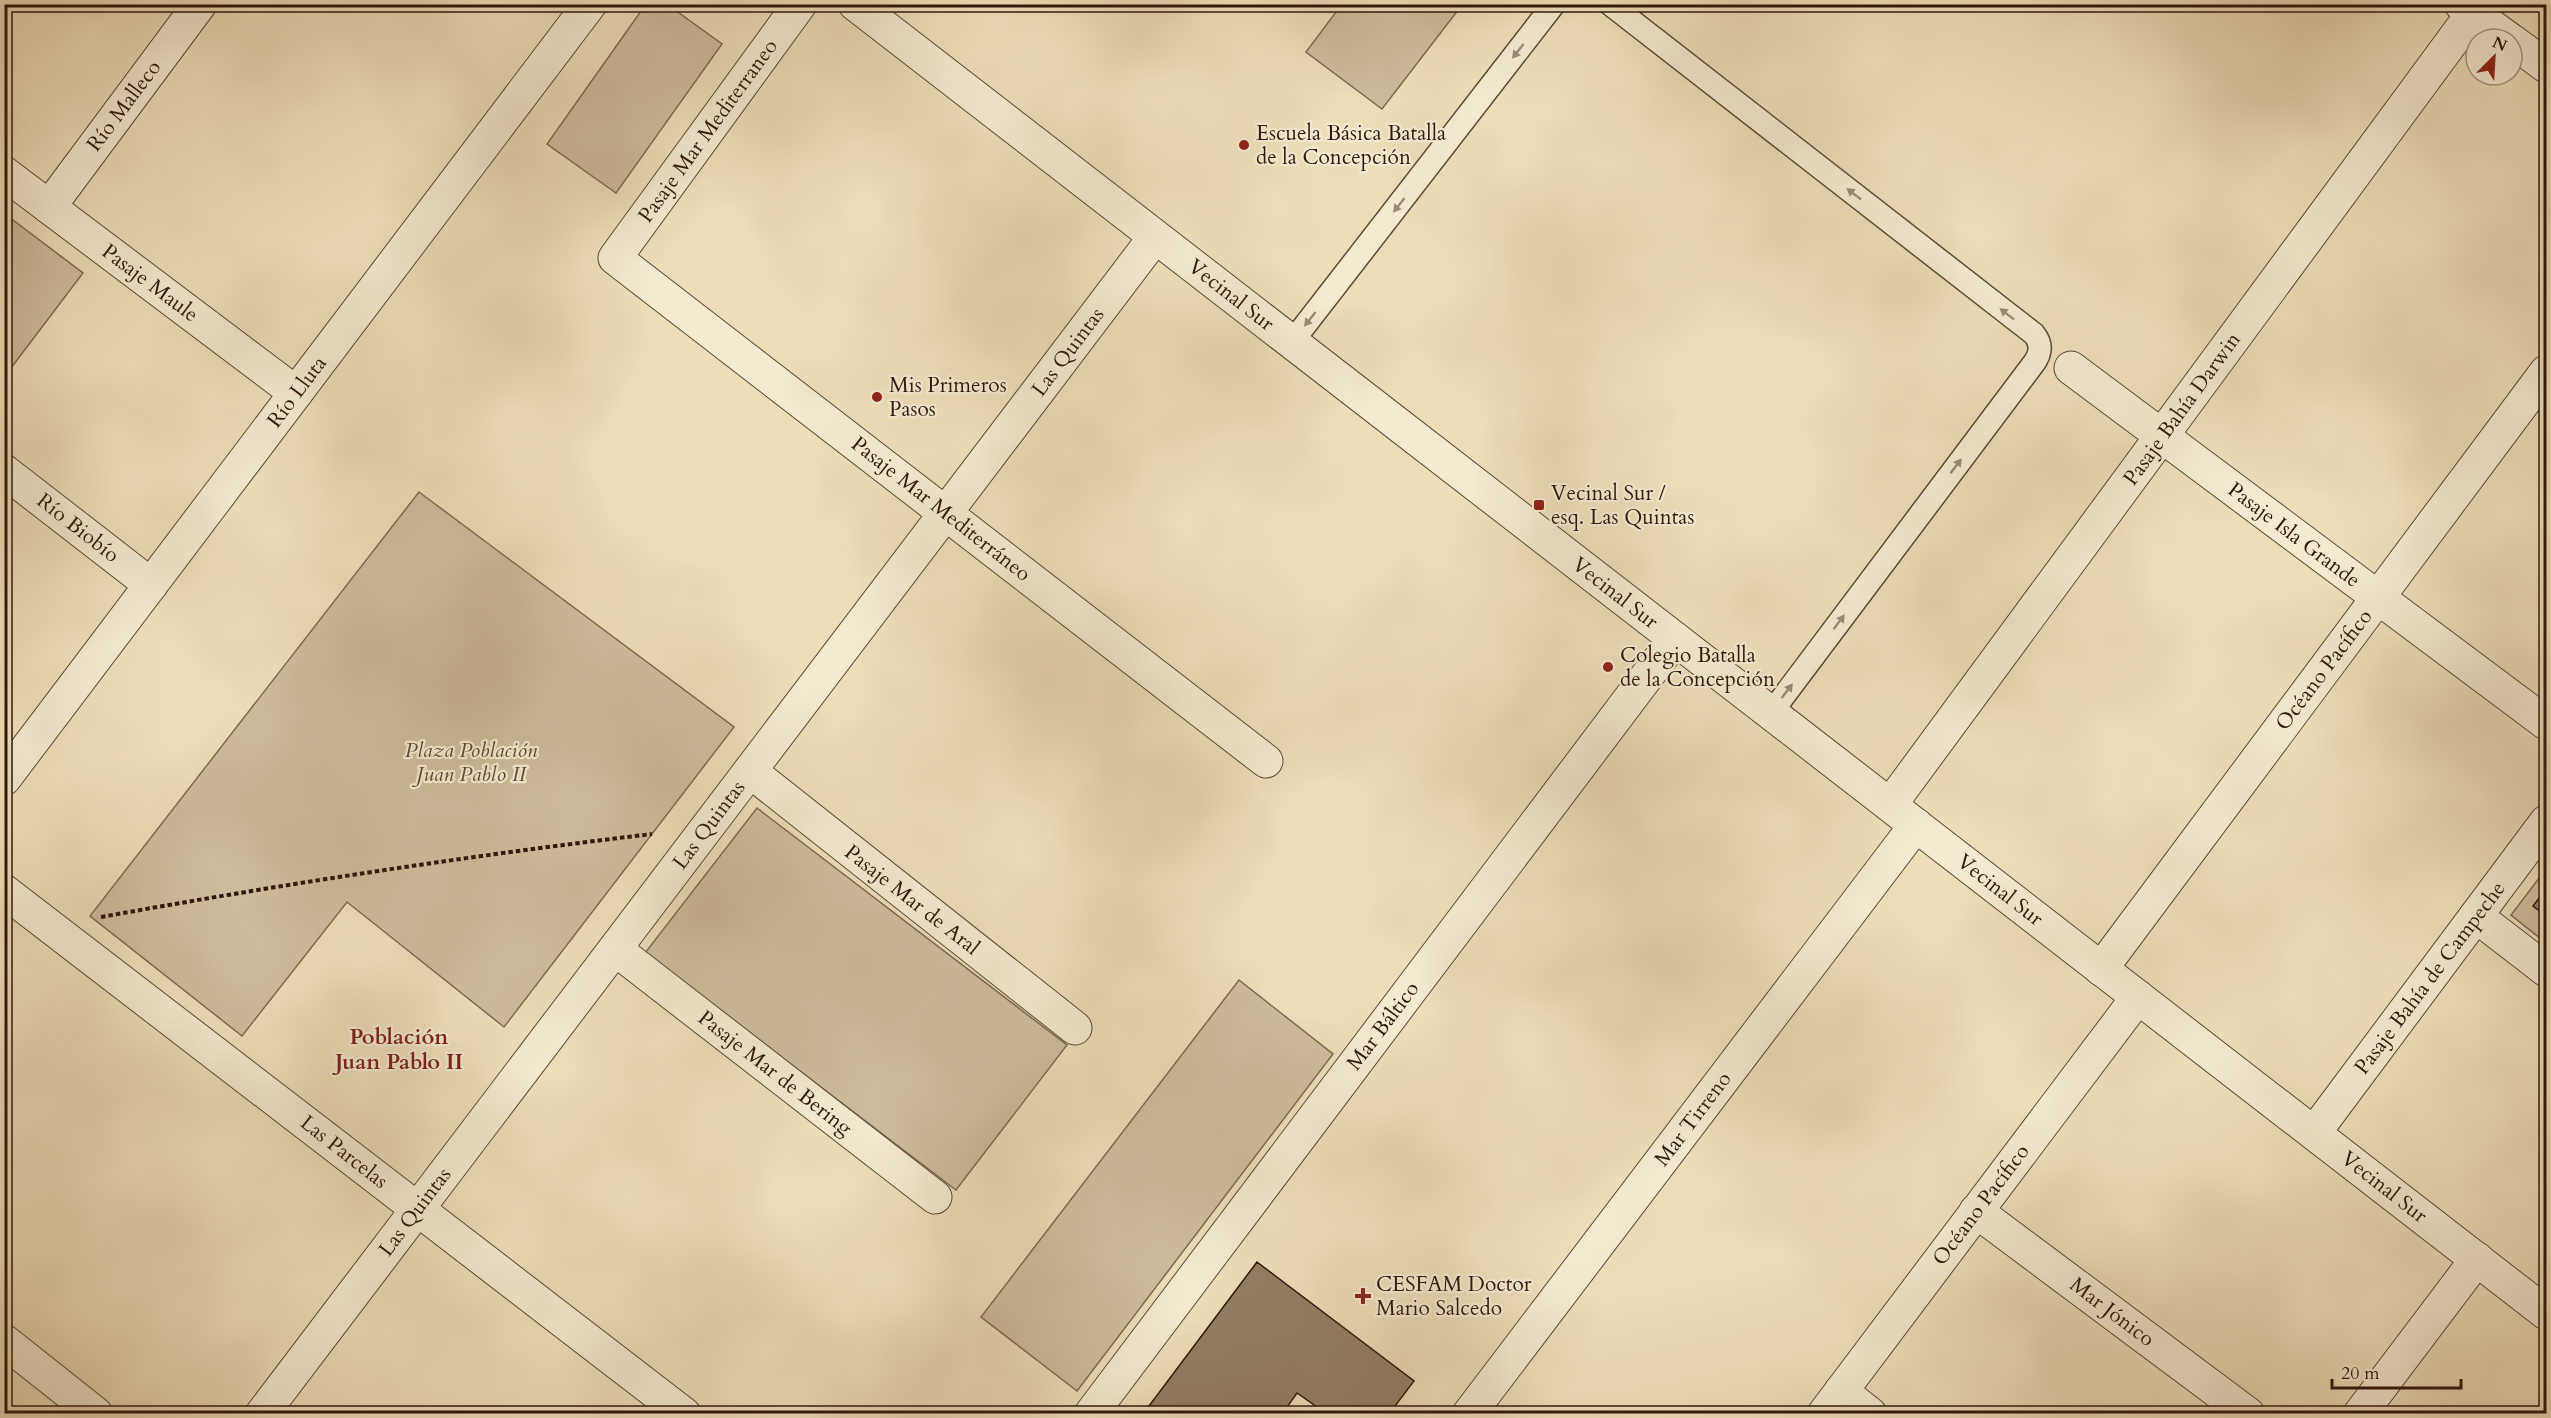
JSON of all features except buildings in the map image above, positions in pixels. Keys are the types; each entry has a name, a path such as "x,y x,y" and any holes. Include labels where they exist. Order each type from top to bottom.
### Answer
{"street":[{"name":"Río Malleco","path":"49,207 200,4"},
{"name":"Río Lluta","path":"4,779 590,4"},
{"name":"Pasaje Mar Mediterraneo","path":"615,258 800,4"},
{"name":"Vecinal Sur","path":"855,4 2547,1313"},
{"path":"2467,9 2492,27"},
{"name":"Pasaje Bahía Darwin","path":"1890,805 2162,436 2467,9"},
{"path":"2524,50 2547,66"},
{"name":"Pasaje Maule","path":"4,173 296,393"},
{"name":"Las Quintas","path":"262,1413 1155,237"},
{"name":"Pasaje Mar Mediterráneo","path":"615,258 1266,761"},
{"name":"Pasaje Isla Grande","path":"2071,368 2547,723"},
{"name":"Océano Pacífico","path":"2101,969 2547,372"},
{"name":"Río Biobío","path":"4,471 151,585"},
{"name":"Mar Báltico","path":"1091,1413 1675,639"},
{"name":"Pasaje Mar de Aral","path":"750,771 1075,1028"},
{"name":"Pasaje Bahía de Campeche","path":"2314,1133 2547,822"},
{"name":"Mar Tirreno","path":"1469,1413 1916,825"},
{"name":"Las Parcelas","path":"4,891 684,1413"},
{"path":"2476,916 2547,970"},
{"name":"Pasaje Mar de Bering","path":"615,949 936,1197"},
{"name":"Océano Pacífico","path":"1833,1402 2138,997"},
{"name":"Mar Jónico","path":"1976,1211 2248,1413"},
{"path":"2360,1413 2477,1259"},
{"path":"4,1341 96,1413"},
{"path":"1833,1402 1870,1413"}],"lane":[{"path":"1292,342 1554,4"},
{"path":"1610,4 2034,334 2040,347 2039,356 2034,363 1771,713"}],"path":[{"path":"51,927 257,889 481,855 707,827"}],"green space":[{"path":"646,4 668,5 722,44 616,193 547,144"},
{"path":"1342,4 1462,5 1382,109 1306,52"},
{"path":"5,214 83,273 4,376"},
{"name":"Plaza Población Juan Pablo II","path":"419,492 734,727 504,1027 347,902 242,1036 90,916"},
{"path":"757,808 1067,1045 956,1190 645,953"},
{"path":"2546,869 2546,943 2511,915"},
{"path":"1239,980 1333,1054 1077,1391 981,1317"}],"place":[{"name":"Escuela Básica Batalla de la Concepción","path":"1244,145"},
{"name":"Mis Primeros Pasos","path":"877,397"},
{"name":"Vecinal Sur / esq. Las Quintas","path":"1539,505"},
{"name":"Colegio Batalla de la Concepción","path":"1608,667"},
{"name":"CESFAM Doctor Mario Salcedo","path":"1363,1296"}],"district":[{"name":"Población Juan Pablo II","path":"399,1050"}]}
